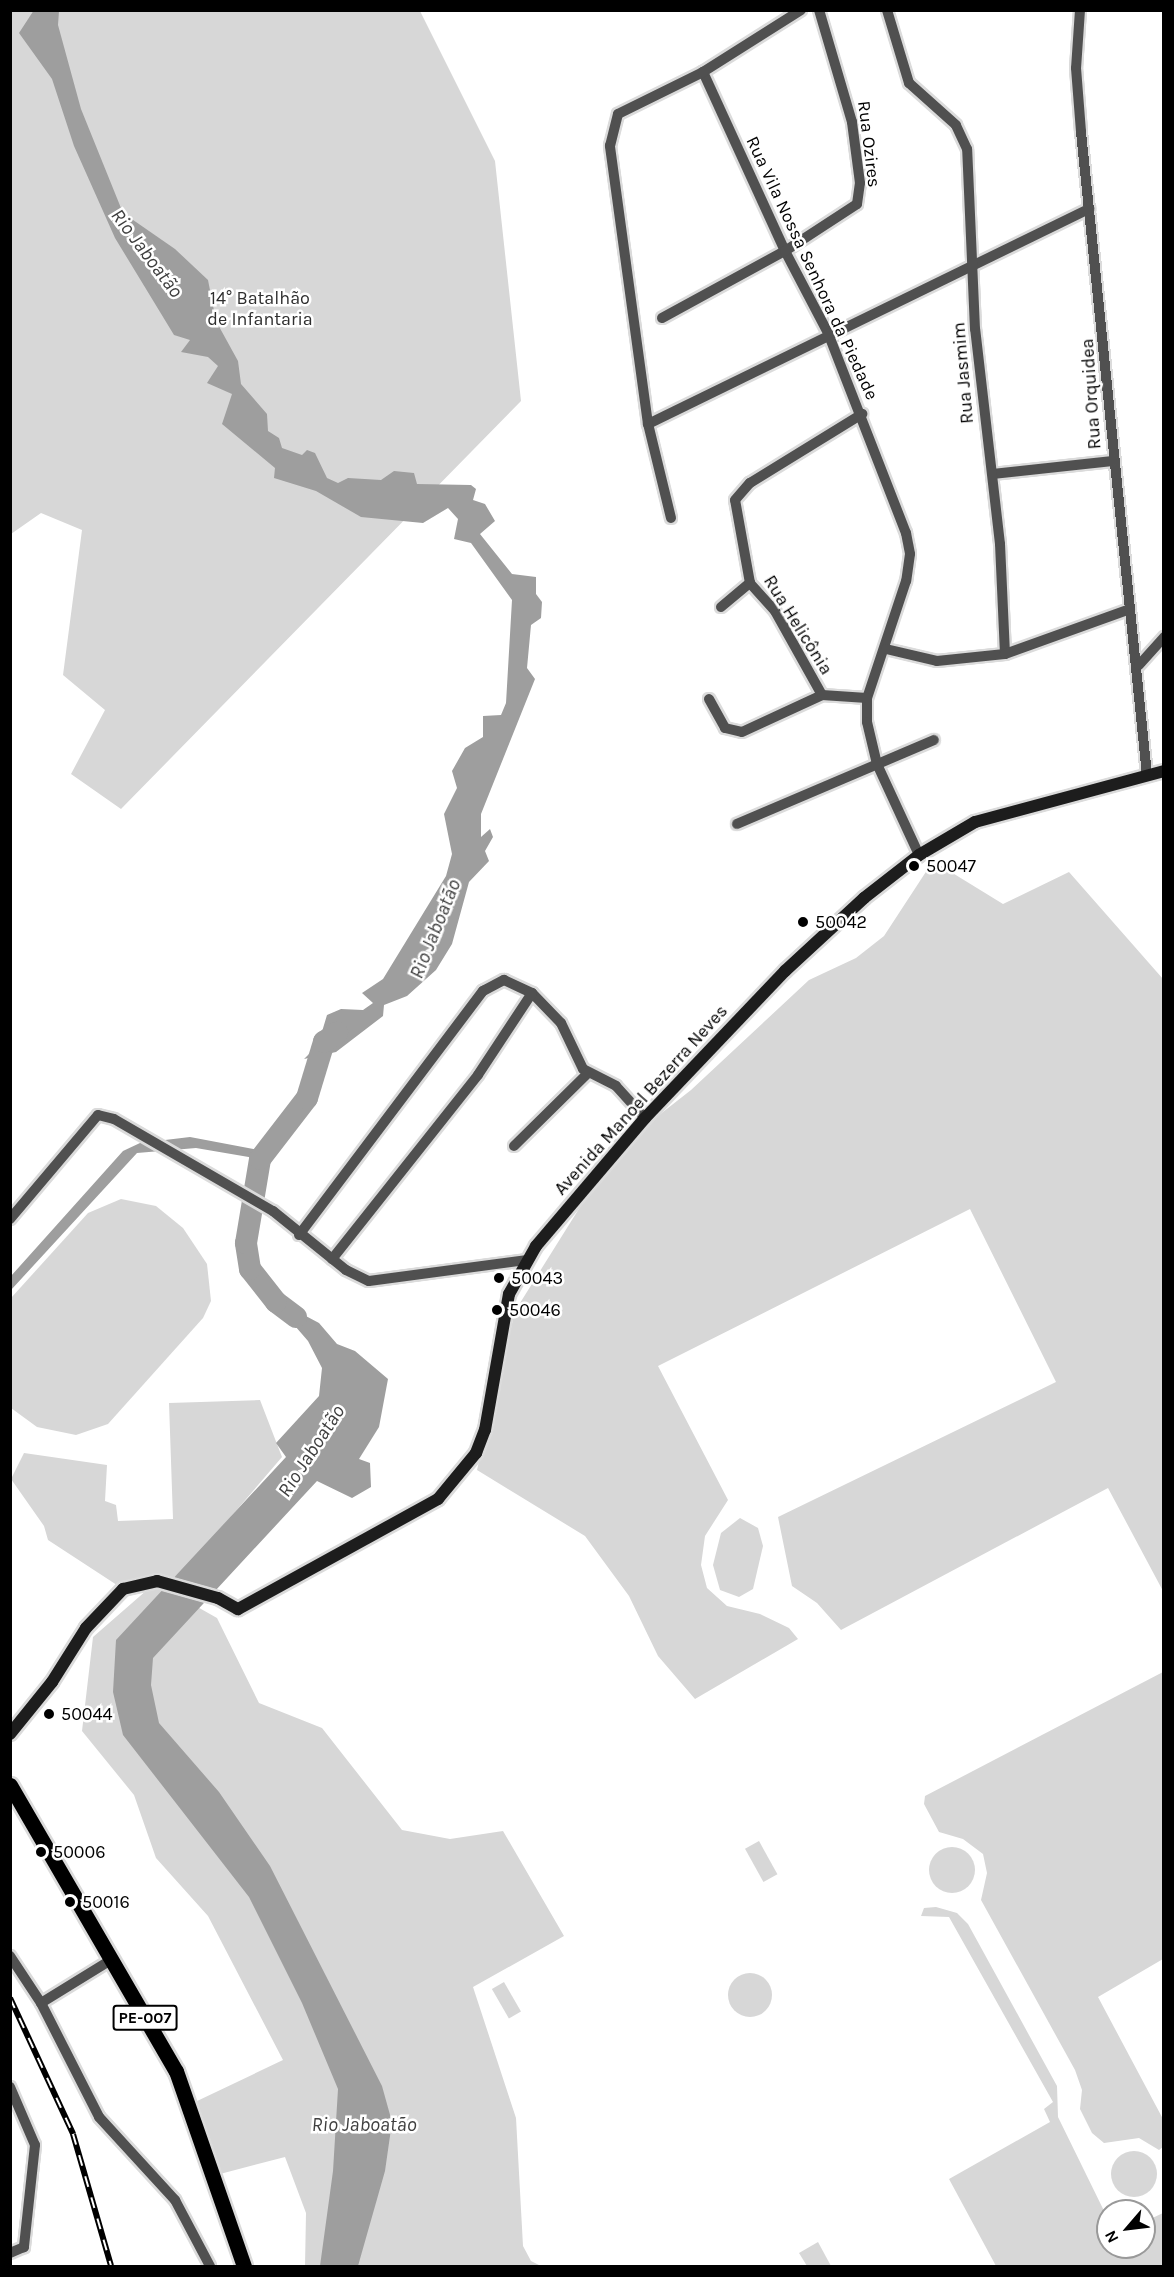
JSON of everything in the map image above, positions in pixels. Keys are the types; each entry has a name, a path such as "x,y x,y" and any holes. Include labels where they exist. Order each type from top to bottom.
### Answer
{"main road":[{"name":"PE-007","path":"10,1785 176,2072 243,2266"}],"street":[{"path":"671,518 648,424 610,146 618,114 703,72 801,10"},
{"name":"Rua Ozires","path":"662,318 785,251 841,217 857,204 860,194 852,122 819,10"},
{"name":"Rua Jasmim","path":"887,10 909,83 950,118 965,140 971,171 972,268 980,392 993,474 1005,654"},
{"name":"Rua Orquidea","path":"1080,10 1076,69 1112,461 1138,664 1147,775"},
{"name":"Rua Vila Nossa Senhora da Piedade","path":"703,72 785,251 828,333 898,504 910,554 886,648 867,698 867,722 877,764 919,855"},
{"path":"648,424 828,333 972,268 1089,209"},
{"name":"Rua Helicônia","path":"822,695 775,611 750,583 735,500 750,483 862,414"},
{"path":"993,474 1112,461"},
{"path":"721,607 750,583"},
{"path":"886,648 938,661 1005,654 1130,609"},
{"path":"1138,664 1164,638"},
{"path":"709,699 725,728 742,732 822,695 867,698"},
{"path":"737,824 934,741"},
{"name":"Avenida Manoel Bezerra Neves","path":"10,1734 52,1682 86,1628 123,1589 166,1583 218,1598 238,1609 403,1521 438,1499 459,1477 485,1430 502,1322 526,1260 645,1118 817,939 919,855 975,822 1017,807 1164,771"},
{"path":"299,1235 483,991 504,980 532,993 561,1023 588,1073 616,1086 645,1118"},
{"path":"332,1260 478,1075 532,993"},
{"path":"514,1146 588,1073"},
{"path":"10,1219 91,1120 98,1115 133,1129 273,1211 299,1235 357,1277 385,1282 526,1260"},
{"path":"10,1956 41,2002 104,2125 145,2164 186,2217 210,2266"},
{"path":"41,2002 111,1960"},
{"path":"10,2253 24,2247 34,2137 12,2094"},
{"path":"186,2217 202,2266"}],"green space":[{"name":"14° Batalhão de Infantaria","path":"11,11 420,11 495,161 521,401 121,809 71,774 105,710 63,675 82,530 41,513 11,534"},
{"path":"933,861 1003,904 1069,872 1163,979 1163,1591 1108,1488 841,1630 817,1603 792,1586 778,1517 1056,1382 970,1209 658,1366 728,1500 705,1536 701,1565 707,1588 727,1606 760,1614 789,1628 798,1639 695,1699 658,1656 629,1596 585,1536 477,1470 515,1311 617,1148 691,1090 809,980 856,958 884,936"},
{"path":"121,1199 156,1206 183,1228 207,1264 211,1301 203,1318 108,1424 76,1435 37,1427 11,1408 11,1298 88,1213"},
{"path":"260,1400 282,1457 187,1568 166,1583 123,1589 48,1540 44,1526 11,1479 24,1453 107,1465 105,1501 116,1505 118,1521 173,1519 169,1403"},
{"path":"740,1518 758,1528 763,1546 753,1589 739,1597 720,1590 713,1565 721,1533"},
{"path":"155,1583 217,1618 259,1703 322,1728 402,1830 450,1839 503,1831 564,1936 473,1987 516,2118 523,2246 531,2261 541,2266 305,2266 306,2213 285,2157 220,2174 195,2102 283,2060 208,1916 156,1858 134,1795 82,1731 93,1637"},
{"path":"1163,1672 1163,1959 1098,1997 1163,2119 1163,2147 1159,2150 1139,2138 1104,2143 1092,2133 1080,2109 1082,2090 1075,2070 981,1900 987,1873 983,1854 963,1839 939,1832 924,1804 925,1796"},
{"path":"759,1841 777,1874 763,1882 745,1849"},
{"path":"952,1847 968,1854 975,1870 968,1886 952,1893 936,1886 929,1870 936,1854"},
{"path":"936,1907 957,1913 968,1924 1057,2086 1058,2117 1098,2199 1096,2199 1096,2259 1156,2259 1156,2216 1163,2213 1163,2266 996,2266 949,2179 1050,2122 1044,2109 1053,2102 949,1917 921,1916 924,1908"},
{"path":"750,1973 759,1974 766,1979 771,1986 771,2004 766,2011 759,2016 750,2017 741,2016 734,2011 729,2004 728,1995 729,1986 734,1979 741,1974"},
{"path":"504,1982 521,2011 509,2018 492,1989"},
{"path":"1134,2151 1143,2152 1150,2158 1156,2165 1156,2183 1150,2190 1143,2196 1134,2197 1125,2196 1118,2190 1112,2183 1111,2174 1112,2165 1118,2158 1125,2152"},
{"path":"818,2242 831,2266 807,2266 799,2253"}],"water":[{"path":"34,10 59,11 58,25 81,109 123,213 175,249 208,280 216,321 238,361 241,384 267,414 268,431 279,438 282,448 302,455 307,450 315,453 327,478 338,483 348,478 381,480 394,471 414,473 417,484 471,485 476,489 473,500 485,504 495,521 480,534 512,574 536,577 536,594 542,602 541,618 531,625 527,668 535,679 481,814 481,837 490,829 493,837 485,851 489,861 469,882 452,944 436,970 407,996 384,1005 383,1016 336,1052 304,1059 318,1045 327,1015 341,1009 363,1010 373,1003 362,993 383,979 446,876 452,854 444,814 457,788 452,771 465,748 483,737 483,716 501,715 506,703 512,600 471,543 454,539 458,519 448,508 423,523 361,517 316,491 274,478 275,468 222,424 232,394 207,383 218,366 208,357 181,352 190,340 174,335 115,238 74,146 52,79 19,33"},
{"path":"190,1137 264,1151 260,1159 196,1148 137,1153 11,1290 11,1276 123,1151 140,1143"},
{"name":"Rio Jaboatão","path":"270,1297 319,1323 337,1344 355,1351 388,1379 379,1427 359,1459 370,1463 371,1487 352,1498 317,1481 153,1658 151,1685 159,1723 219,1792 270,1866 382,2086 392,2122 385,2171 358,2266 320,2266 333,2171 338,2089 302,2003 249,1897 123,1735 113,1692 116,1640 286,1457 276,1443 319,1396 322,1368 308,1341"}],"waterway":[{"name":"Rio Jaboatão","path":"296,1317 276,1302 250,1269 246,1243 260,1159 307,1098 324,1042 337,1033"}],"railway":[{"path":"10,1998 73,2134 111,2266"}],"place":[{"name":"50047","path":"914,866"},
{"name":"50042","path":"803,922"},
{"name":"50043","path":"499,1278"},
{"name":"50046","path":"497,1310"},
{"name":"50044","path":"49,1714"},
{"name":"50006","path":"41,1852"},
{"name":"50016","path":"70,1902"}]}
